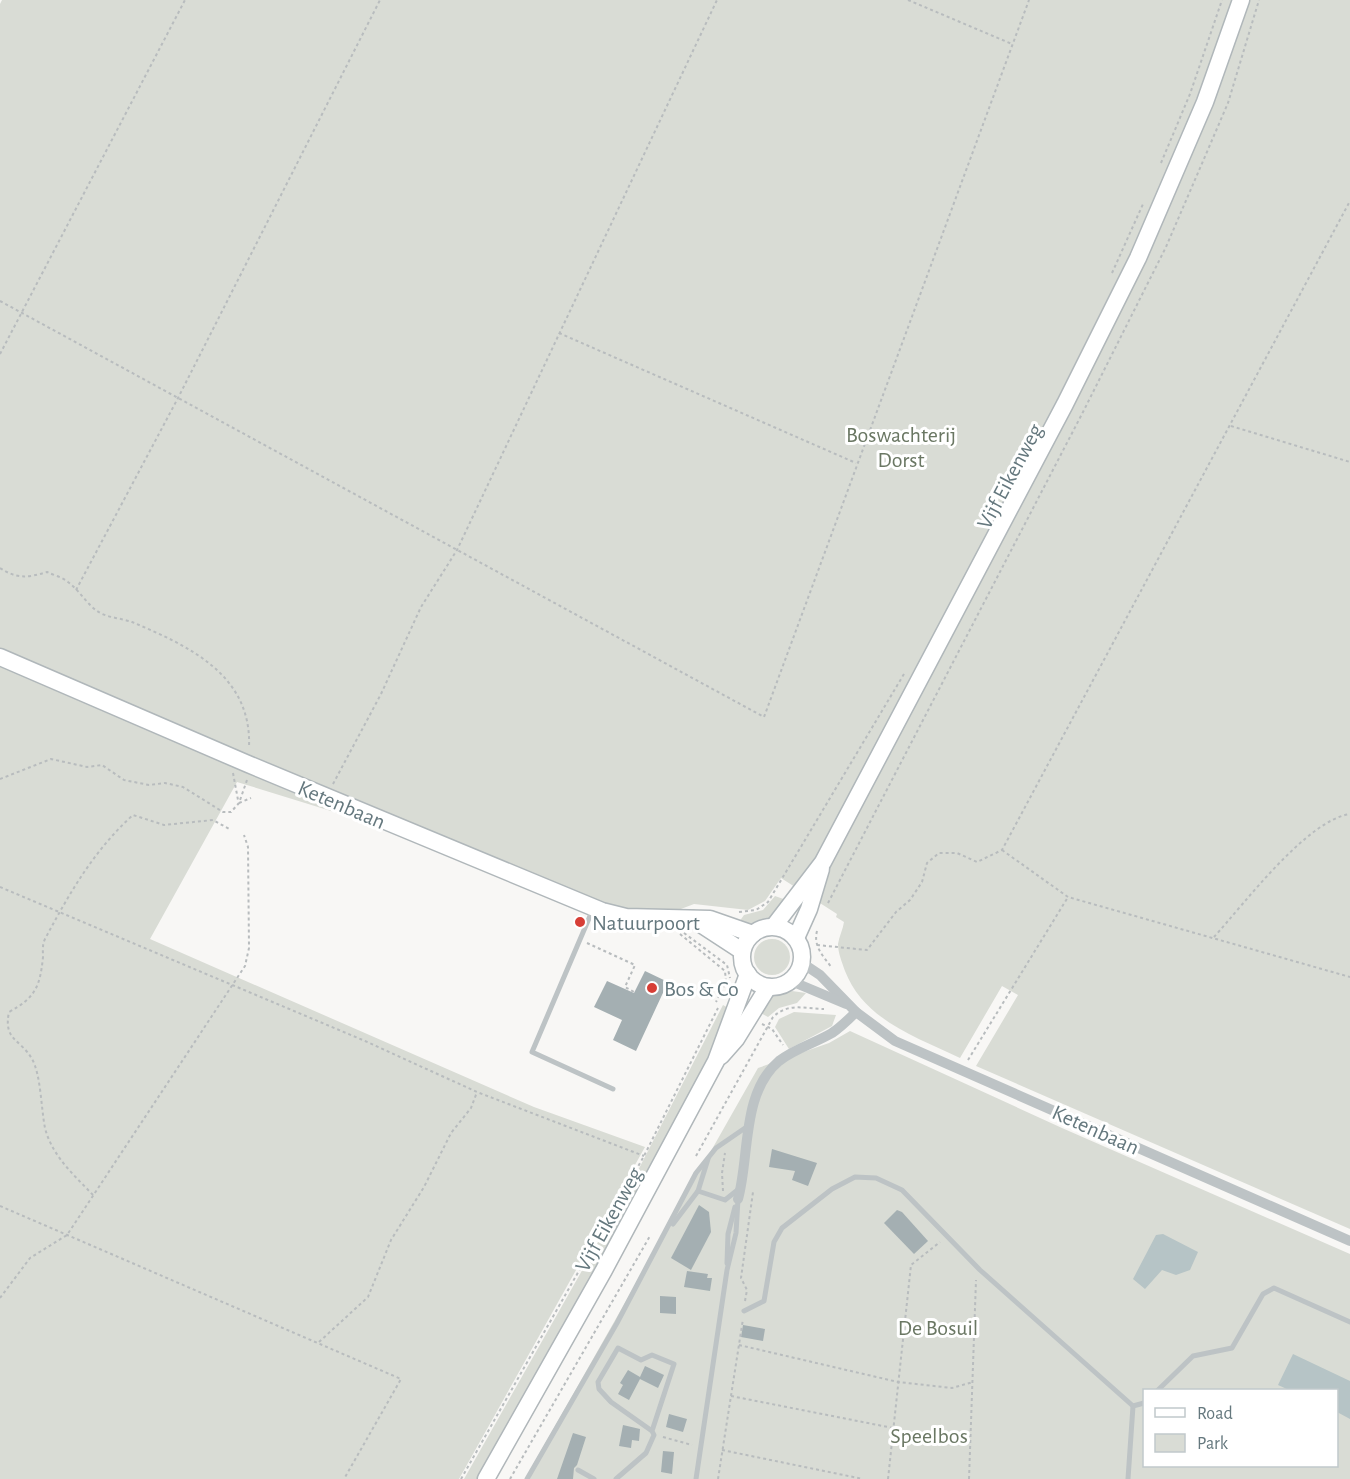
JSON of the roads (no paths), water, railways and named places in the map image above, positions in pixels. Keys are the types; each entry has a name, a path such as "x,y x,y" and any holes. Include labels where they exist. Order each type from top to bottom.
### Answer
{"main road":[{"name":"Vijf Eikenweg","path":"774,926 823,862 1065,404 1138,258 1201,112 1241,0"},
{"name":"Ketenbaan","path":"0,657 231,757 593,907 626,917 670,924 693,919 719,921 753,934"},
{"name":"Vijf Eikenweg","path":"796,938 809,909 823,862"},
{"path":"693,919 742,951"},
{"path":"774,926 786,930 796,938 802,950 802,963 791,981 780,987 768,987 753,980 748,974 742,959 742,951 753,934 763,928 774,926"},
{"name":"Vijf Eikenweg","path":"486,1479 604,1270 716,1061 748,974"},
{"name":"Vijf Eikenweg","path":"716,1061 736,1039 768,987"}],"street":[{"name":"Ketenbaan","path":"802,963 820,975 853,1008 896,1041 1350,1241"},
{"name":"Ketenbaan","path":"791,981 853,1008"},
{"path":"738,1199 749,1125 758,1094 769,1072 780,1060 833,1032 853,1008"}],"lane":[{"path":"593,907 532,1052 613,1089"},
{"path":"527,1479 669,1228 696,1173 721,1145 749,1125"},
{"path":"669,1228 698,1191 708,1158"},
{"path":"744,1311 764,1301 774,1242 782,1228 832,1189 855,1177 876,1178 902,1190 976,1265 1133,1406"},
{"path":"698,1191 725,1200 741,1186"},
{"path":"696,1479 727,1270 727,1241 738,1199"},
{"path":"1159,1389 1193,1356 1232,1348 1263,1293 1274,1288 1350,1322"},
{"path":"616,1479 646,1453 653,1433 674,1364 652,1355 641,1360 618,1348 598,1382 599,1389 611,1402 653,1433"},
{"path":"1133,1406 1143,1403"},
{"path":"1128,1479 1133,1406"},
{"path":"578,1470 594,1479"}],"place":[{"name":"Natuurpoort","path":"580,922"},
{"name":"Bos & Co","path":"652,988"}],"park label":[{"name":"Boswachterij Dorst","path":"901,446"},
{"name":"De Bosuil","path":"938,1327"},
{"name":"Speelbos","path":"929,1435"}]}
